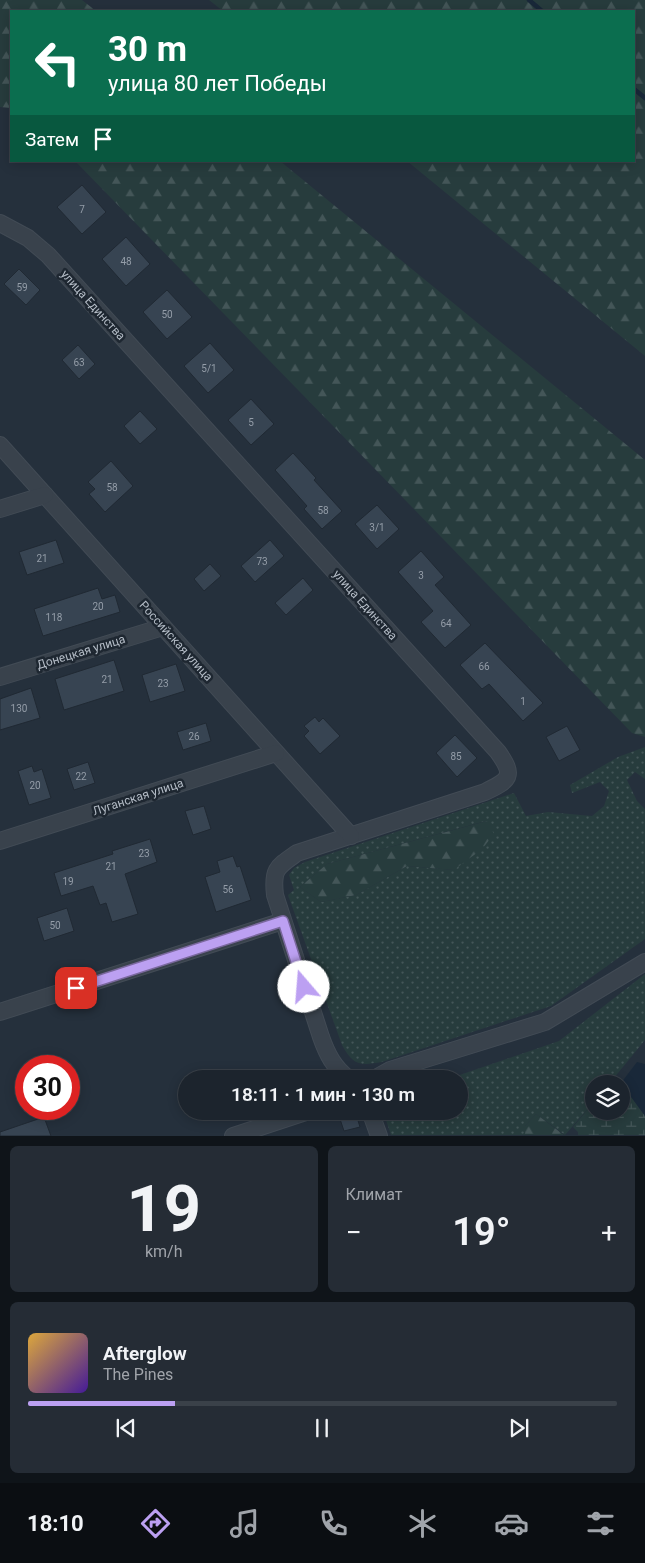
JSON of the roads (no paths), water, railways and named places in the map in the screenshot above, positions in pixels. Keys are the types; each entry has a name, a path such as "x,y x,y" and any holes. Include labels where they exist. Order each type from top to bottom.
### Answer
{"street":[{"name":"улица Единства","path":"0,223 28,238 48,255 498,752 508,766 507,776 503,784 485,792 297,853 279,865 273,880 275,895 321,1037 329,1058 339,1070"},
{"name":"Российская улица","path":"0,445 351,836"},
{"path":"0,510 45,495"},
{"name":"Донецкая улица","path":"0,677 163,627"},
{"name":"Луганская улица","path":"0,841 276,753"},
{"path":"0,1012 283,921"},
{"path":"390,1070 545,1022 645,962"},
{"path":"233,1136 282,1120"},
{"path":"373,1120 379,1136"}],"water":[{"path":"637,1062 645,1064 645,1116 630,1095 630,1075 627,1075"}],"waterway":[{"path":"529,0 541,10"},
{"path":"635,90 645,98"}]}
